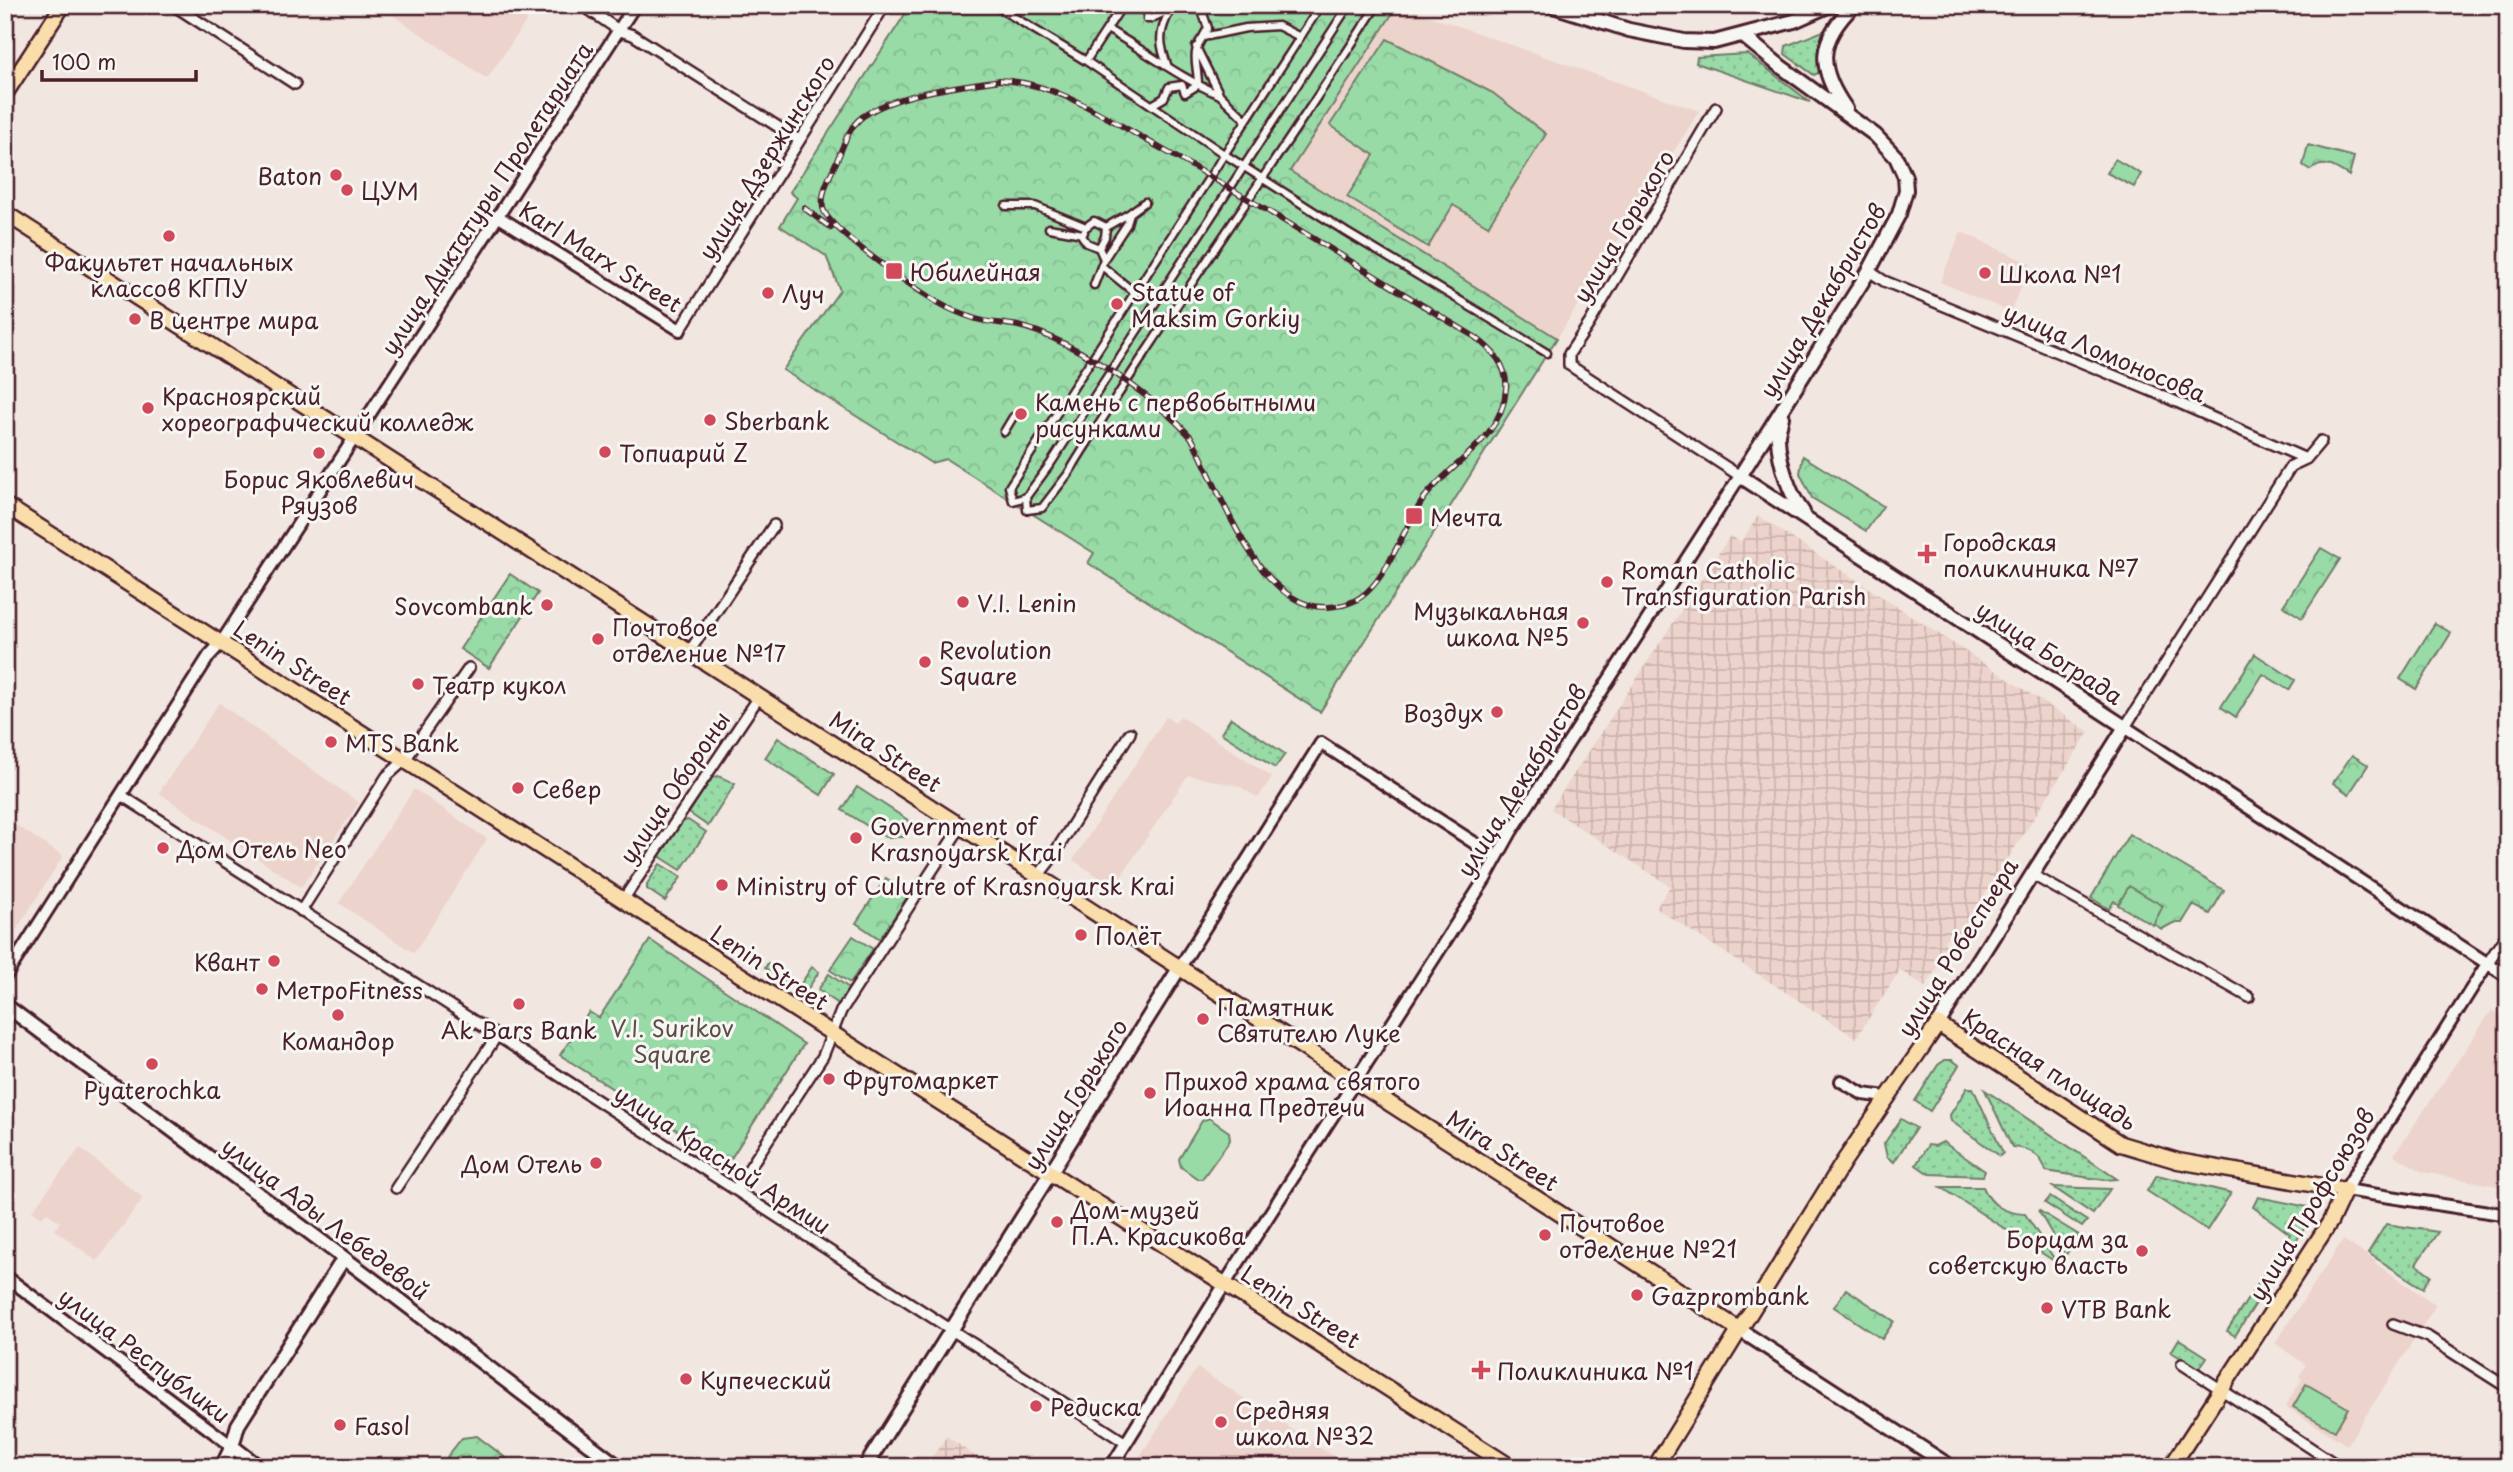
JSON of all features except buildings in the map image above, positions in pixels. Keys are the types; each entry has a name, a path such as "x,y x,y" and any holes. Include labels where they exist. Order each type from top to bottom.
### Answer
{"main road":[{"path":"5,94 63,5"},
{"path":"1549,5 1629,30 1684,41 1714,42 1794,21 1830,5"},
{"path":"1852,118 1827,79 1825,66 1829,38 1854,5"},
{"name":"улица Декабристов","path":"1740,476 1869,271 1904,203 1906,190 1905,177 1896,157 1875,135 1780,66 1742,34"},
{"name":"Mira Street","path":"5,214 1180,967 1951,1467"},
{"path":"1784,406 1777,438 1789,489 1808,519"},
{"name":"улица Бограда","path":"1740,476 2125,727"},
{"name":"Lenin Street","path":"5,505 1511,1467"},
{"name":"улица Робеспьера","path":"1655,1467 1886,1097 1938,1024 2125,727"},
{"name":"улица Горького","path":"865,1467 1180,967"},
{"name":"улица Ады Лебедевой","path":"5,1005 619,1467"},
{"name":"Красная площадь","path":"1938,1024 2121,1144 2178,1160 2345,1190"},
{"name":"улица Профсоюзов","path":"2171,1467 2330,1222 2345,1190"},
{"path":"222,1467 232,1446 237,1424 344,1258"},
{"name":"улица Республики","path":"232,1446 259,1467"}],"street":[{"path":"173,5 295,84"},
{"path":"582,5 799,140"},
{"name":"улица Диктатуры Пролетариата","path":"5,977 209,656 221,643 635,5"},
{"name":"улица Дзержинского","path":"680,330 885,5"},
{"path":"994,5 1086,61 1346,232 1547,353"},
{"path":"1086,61 1120,9 1148,7 1147,19 1150,19 1180,5"},
{"path":"1198,85 1198,69 1194,59 1196,47 1208,29 1200,5"},
{"path":"1321,5 1009,487 1013,501 1026,497 1051,463 1349,5"},
{"path":"1026,497 1027,510 1042,508 1061,483 1261,177 1310,109 1375,8 1369,5"},
{"path":"1169,69 1160,46 1162,30 1172,9"},
{"path":"1203,37 1246,28 1278,26 1300,37"},
{"path":"1107,29 1169,69 1220,95 1246,120"},
{"path":"1196,47 1220,95"},
{"path":"1152,105 1164,98 1169,87 1181,85 1185,93 1198,85"},
{"name":"улица Горького","path":"1569,365 1569,354 1716,108"},
{"path":"1106,227 1145,202"},
{"path":"1006,206 1035,206 1084,230"},
{"path":"1094,285 1103,263 1127,224 1129,213"},
{"name":"Karl Marx Street","path":"499,216 680,330"},
{"path":"1058,229 1060,216"},
{"path":"1099,248 1087,243 1082,236 1084,230 1094,221 1106,227"},
{"path":"1106,227 1105,237 1099,248 1103,263 1135,293"},
{"path":"1049,228 1084,230"},
{"name":"улица Ломоносова","path":"1869,271 1884,281 2143,387 2306,459"},
{"name":"улица Бограда","path":"1569,365 1740,476"},
{"path":"1004,432 1013,417"},
{"path":"2306,459 2320,441"},
{"name":"улица Робеспьера","path":"2125,727 2291,466 2306,459"},
{"name":"улица Декабристов","path":"1111,1467 1569,740 1740,476"},
{"path":"689,652 774,525"},
{"path":"301,911 387,776 405,760 469,668"},
{"name":"улица Обороны","path":"623,900 759,697"},
{"name":"улица Бограда","path":"2125,727 2508,977"},
{"path":"1038,876 1130,733"},
{"name":"улица Горького","path":"1180,967 1321,743 1496,858"},
{"name":"улица Красной Армии","path":"121,795 1126,1443"},
{"path":"734,1190 823,1056 841,1011 961,826"},
{"path":"2031,874 2249,997"},
{"path":"2487,964 2508,932"},
{"name":"улица Профсоюзов","path":"2345,1190 2487,964"},
{"path":"396,1188 496,1037"},
{"path":"1841,1081 1863,1094 1886,1097"},
{"path":"2345,1190 2508,1215"},
{"name":"улица Республики","path":"5,1276 232,1446"},
{"path":"2393,1324 2428,1337 2508,1388"},
{"path":"2182,1364 2340,1467"}],"shaded area":[{"path":"378,5 537,5 487,79"},
{"path":"1398,5 1699,111 1557,338 1289,171"},
{"name":"Школа №1","path":"1961,232 2031,264 2010,312 1940,282"},
{"path":"1758,516 2089,732 1957,938 1949,934 1944,942 1950,947 1925,987 1900,970 1856,1038 1656,908 1670,886 1551,809 1730,536 1741,542"},
{"path":"219,703 359,803 301,887 159,793"},
{"path":"1180,716 1272,777 1258,798 1239,786 1188,775 1114,887 1073,860 1166,717 1175,723"},
{"path":"414,789 487,839 414,953 339,903"},
{"path":"5,818 63,856 5,948"},
{"path":"2492,1010 2508,1021 2508,1188 2423,1172 2394,1155"},
{"path":"80,1148 142,1197 97,1261 55,1230 60,1222 46,1212 42,1218 32,1211"},
{"path":"2343,1240 2436,1305 2347,1445 2285,1406 2302,1379 2299,1376 2306,1365 2275,1343"},
{"name":"Средняя школа №32","path":"1197,1368 1211,1377 1350,1467 1133,1467"},
{"path":"947,1436 989,1467 925,1467"}],"green space":[{"path":"911,5 1046,5 1061,14 1067,5 1398,5 1290,171 1557,338 1320,712 1088,563 1094,553 946,459 931,463 783,370 840,290 826,256 780,226 797,198 790,192"},
{"path":"1642,5 1744,5 1693,10"},
{"path":"1823,31 1820,72 1814,75 1785,54 1786,46"},
{"path":"1387,39 1493,93 1546,134 1488,226 1453,205 1428,247 1347,197 1374,155 1330,125"},
{"path":"1747,54 1810,102 1696,63 1697,57"},
{"path":"2308,145 2354,157 2349,176 2330,165 2320,165 2310,170 2303,165"},
{"path":"2115,159 2141,174 2134,187 2107,173"},
{"path":"1803,456 1883,506 1866,531 1812,498 1800,473"},
{"path":"2321,548 2340,559 2302,618 2283,606"},
{"path":"510,574 538,593 489,668 460,649"},
{"path":"2435,623 2451,633 2416,689 2400,679"},
{"path":"2255,654 2295,680 2289,690 2263,674 2236,717 2221,707"},
{"path":"1231,718 1285,754 1275,768 1221,733"},
{"path":"778,738 834,774 821,795 765,758"},
{"path":"2352,755 2368,765 2349,794 2333,783"},
{"path":"718,776 735,784 708,826 689,813 711,778"},
{"path":"857,787 914,824 905,837 885,837 842,810"},
{"path":"688,820 706,832 681,870 659,856 681,822"},
{"path":"2129,834 2224,890 2210,914 2193,905 2182,923 2173,923 2162,929 2114,901 2109,909 2091,898"},
{"path":"660,864 681,877 665,901 647,889 647,884"},
{"path":"886,878 909,894 880,939 856,923"},
{"path":"2129,886 2163,906 2153,925 2118,905"},
{"path":"853,936 873,949 850,983 830,970"},
{"name":"V.I. Surikov Square","path":"650,940 804,1044 728,1163 560,1055 589,1012 599,1018"},
{"path":"768,963 800,985 812,967 819,972 804,994 765,968"},
{"path":"829,974 849,988 839,1004 818,990"},
{"path":"1945,1060 1952,1060 1959,1065 1930,1111 1915,1101 1938,1065"},
{"path":"1967,1088 1973,1088 2003,1153 2000,1156 1951,1121 1950,1115"},
{"path":"1985,1090 2117,1179 2104,1180 2046,1171 2034,1153 2012,1147"},
{"path":"1209,1118 1229,1132 1230,1140 1202,1179 1198,1179 1181,1167 1179,1159 1202,1121"},
{"path":"1901,1119 1916,1128 1894,1162 1887,1157 1884,1144"},
{"path":"1943,1142 1985,1171 1983,1176 1929,1174 1916,1165 1928,1145 1935,1146"},
{"path":"2157,1175 2231,1193 2207,1230 2147,1191"},
{"path":"1941,1187 1983,1187 1995,1204 2011,1212 2025,1214 2057,1263"},
{"path":"2053,1187 2110,1189 2093,1214"},
{"path":"2050,1197 2087,1221 2082,1227 2045,1203"},
{"path":"2258,1197 2308,1207 2309,1221 2235,1336 2227,1331 2290,1234 2253,1207"},
{"path":"2038,1210 2079,1235 2065,1256"},
{"path":"2386,1224 2438,1232 2416,1264 2431,1275 2423,1288 2368,1253"},
{"path":"1846,1289 1894,1321 1882,1339 1834,1307"},
{"path":"2179,1339 2207,1357 2199,1369 2171,1352"},
{"path":"2306,1384 2348,1408 2335,1431 2293,1407"},
{"path":"477,1436 507,1459 501,1467 460,1467 447,1457 462,1438"}],"railway":[{"path":"1000,80 1043,88 1103,115 1240,194 1475,337 1498,359 1502,365 1506,389 1503,407 1496,422 1475,448 1425,497 1376,583 1358,599 1328,607 1303,603 1281,589 1261,568 1244,542 1191,437 1148,398 1114,373 1079,351 1035,331 976,319 937,302 855,244 828,218 823,208 825,189 847,136 862,117 910,96 1000,80"},
{"path":"804,208 831,228"}],"place":[{"name":"Baton","path":"336,175"},
{"name":"ЦУМ","path":"347,190"},
{"name":"Факультет начальных классов КГПУ","path":"169,236"},
{"name":"Юбилейная","path":"894,271"},
{"name":"Школа №1","path":"1985,273"},
{"name":"Луч","path":"768,293"},
{"name":"Statue of Maksim Gorkiy","path":"1117,304"},
{"name":"В центре мира","path":"135,319"},
{"name":"Красноярский хореографический колледж","path":"148,408"},
{"name":"Камень с первобытными рисунками","path":"1021,414"},
{"name":"Sberbank","path":"710,420"},
{"name":"Топиарий Z","path":"605,452"},
{"name":"Борис Яковлевич Ряузов","path":"319,453"},
{"name":"Мечта","path":"1414,516"},
{"name":"Городская поликлиника №7","path":"1927,554"},
{"name":"Roman Catholic Transfiguration Parish","path":"1607,582"},
{"name":"V.I. Lenin","path":"963,602"},
{"name":"Sovcombank","path":"547,605"},
{"name":"Музыкальная школа №5","path":"1583,623"},
{"name":"Почтовое отделение №17","path":"598,639"},
{"name":"Revolution Square","path":"925,662"},
{"name":"Театр кукол","path":"418,684"},
{"name":"Воздух","path":"1497,712"},
{"name":"MTS Bank","path":"331,742"},
{"name":"Север","path":"518,788"},
{"name":"Government of Krasnoyarsk Krai","path":"856,838"},
{"name":"Дом Отель Neo","path":"163,848"},
{"name":"Ministry of Culutre of Krasnoyarsk Krai","path":"722,885"},
{"name":"Полёт","path":"1081,935"},
{"name":"Квант","path":"274,961"},
{"name":"МетроFitness","path":"262,989"},
{"name":"Ak Bars Bank","path":"519,1004"},
{"name":"Командор","path":"338,1015"},
{"name":"Памятник Святителю Луке","path":"1203,1019"},
{"name":"Pyaterochka","path":"152,1064"},
{"name":"Фрутомаркет","path":"829,1079"},
{"name":"Приход храма святого Иоанна Предтечи","path":"1150,1093"},
{"name":"Дом Отель","path":"596,1163"},
{"name":"Дом-музей П.А. Красикова","path":"1057,1222"},
{"name":"Почтовое отделение №21","path":"1545,1235"},
{"name":"Борцам за советскую власть","path":"2142,1251"},
{"name":"Gazprombank","path":"1637,1295"},
{"name":"VTB Bank","path":"2047,1308"},
{"name":"Поликлиника №1","path":"1481,1370"},
{"name":"Купеческий","path":"686,1379"},
{"name":"Редиска","path":"1036,1406"},
{"name":"Средняя школа №32","path":"1221,1422"},
{"name":"Fasol","path":"340,1425"}]}
